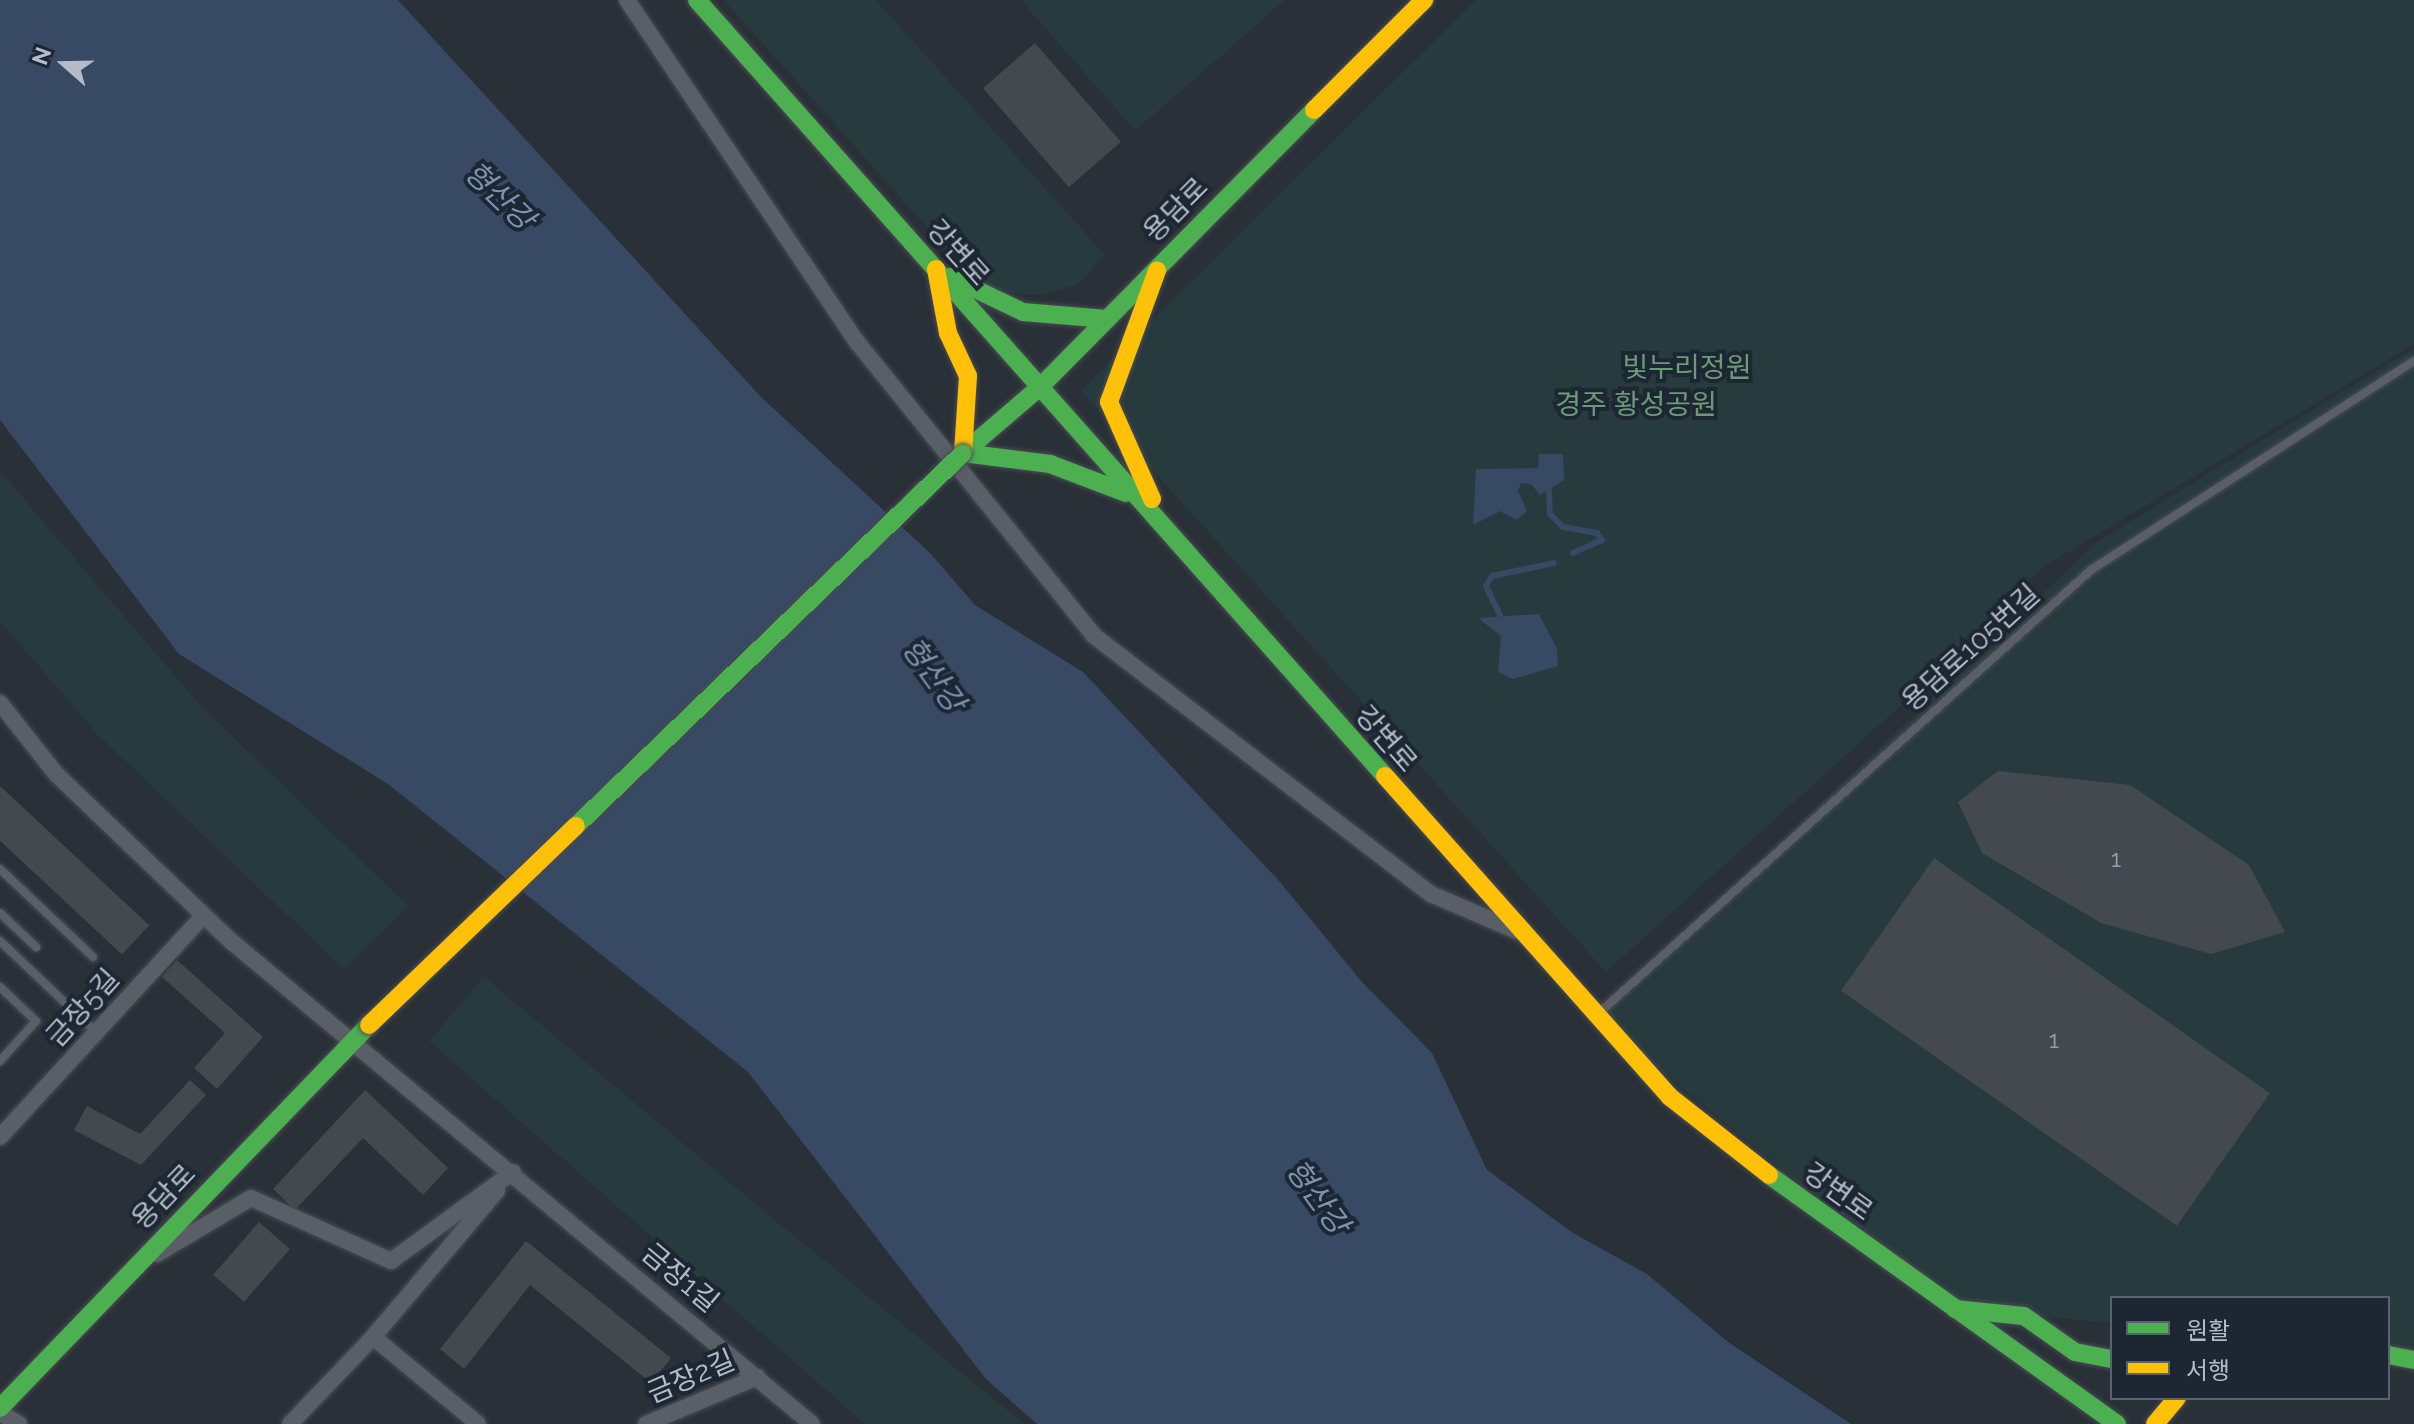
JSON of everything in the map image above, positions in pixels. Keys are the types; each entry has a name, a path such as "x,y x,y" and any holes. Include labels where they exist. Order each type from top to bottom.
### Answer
{"main road":[{"name":"강변로","path":"697,0 1517,931 1670,1097 1801,1200 2117,1424"},
{"name":"용담로","path":"0,1410 369,1025 963,453 1040,387 1424,0"},
{"path":"1158,268 1109,402 1134,467 1175,541"},
{"path":"936,269 1023,312 1107,319"},
{"path":"936,269 948,333 968,376 963,453 1050,464 1136,497"},
{"path":"1954,1308 2024,1316 2075,1352 2110,1359"},
{"path":"2390,1355 2414,1360"},
{"path":"2155,1424 2175,1400"}],"street":[{"path":"627,0 857,342 1093,635 1431,894 1517,931"},
{"name":"금장1길","path":"0,703 56,774 204,915 812,1424"},
{"name":"금장5길","path":"0,1137 204,915"},
{"path":"136,1267 251,1198 391,1261 513,1172"},
{"path":"290,1424 373,1337 513,1172"},
{"path":"373,1337 478,1424"},
{"name":"금장2길","path":"646,1424 757,1377"},
{"path":"0,1410 19,1424"}],"lane":[{"name":"용담로105번길","path":"1595,1017 2091,570 2414,361"},
{"path":"0,869 93,957"},
{"path":"0,913 36,947"},
{"path":"0,941 96,1032"},
{"path":"0,987 36,1021 0,1061"}],"green space":[{"path":"724,0 876,0 1105,255 1078,284 1047,294 1020,295 977,283"},
{"path":"1021,0 1285,0 1135,131"},
{"name":"경주 황성공원","path":"1476,0 2414,0 2414,344 2043,567 1910,697 1606,972 1081,391"},
{"path":"2414,348 2414,1351 2390,1349 2390,1296 2110,1296 2110,1323 1954,1308 1595,1017 2097,542"},
{"path":"0,471 199,704 408,906 344,969 98,735 0,621"},
{"path":"484,977 1024,1424 865,1424 429,1041"}],"water":[{"name":"형산강","path":"0,0 398,0 761,397 931,554 975,605 1083,672 1280,882 1362,982 1432,1053 1487,1170 1573,1233 1647,1274 1728,1342 1851,1424 1037,1424 986,1379 748,1072 388,784 179,654 0,420"},
{"path":"1539,454 1563,454 1564,480 1540,495 1531,484 1521,483 1518,491 1527,511 1517,520 1500,511 1473,525 1476,469 1538,468"},
{"path":"1539,614 1557,649 1558,666 1513,679 1498,672 1501,636 1478,618"}],"building":[{"path":"1035,43 1121,142 1069,187 983,88"},
{"path":"1998,771 2130,785 2249,865 2285,932 2211,954 2101,923 1982,853 1958,802"},
{"path":"0,786 149,925 122,954 0,841"},
{"path":"1934,858 2270,1093 2177,1226 1841,991"},
{"path":"177,960 263,1037 217,1089 194,1068 225,1033 162,977"},
{"path":"190,1080 206,1095 141,1165 74,1130 87,1106 140,1134"},
{"path":"365,1090 448,1168 423,1195 363,1138 295,1210 273,1189"},
{"path":"259,1222 290,1249 244,1302 213,1275"},
{"path":"526,1241 671,1358 651,1383 530,1285 464,1369 440,1349"}],"waterway":[{"path":"1549,490 1550,514 1563,527 1597,533 1602,540 1573,553"},
{"path":"1500,615 1486,586 1492,576 1554,563"}],"traffic: fast":[{"path":"697,0 1385,776"},
{"path":"963,453 1040,387 1314,110"},
{"path":"950,277 1023,312 1107,319"},
{"path":"963,453 1050,464 1126,493"},
{"path":"576,826 963,453"},
{"path":"0,1408 369,1025"},
{"path":"1769,1175 2117,1424"},
{"path":"1955,1309 2024,1316 2075,1352 2110,1359"},
{"path":"2390,1355 2414,1360"}],"traffic: slow":[{"path":"1314,110 1424,0"},
{"path":"936,269 948,333 968,376 963,453"},
{"path":"1152,499 1109,402 1157,271"},
{"path":"1385,776 1670,1097 1769,1175"},
{"path":"369,1025 576,826"},
{"path":"2155,1424 2175,1400"}],"park label":[{"name":"빛누리정원","path":"1687,368"}]}
